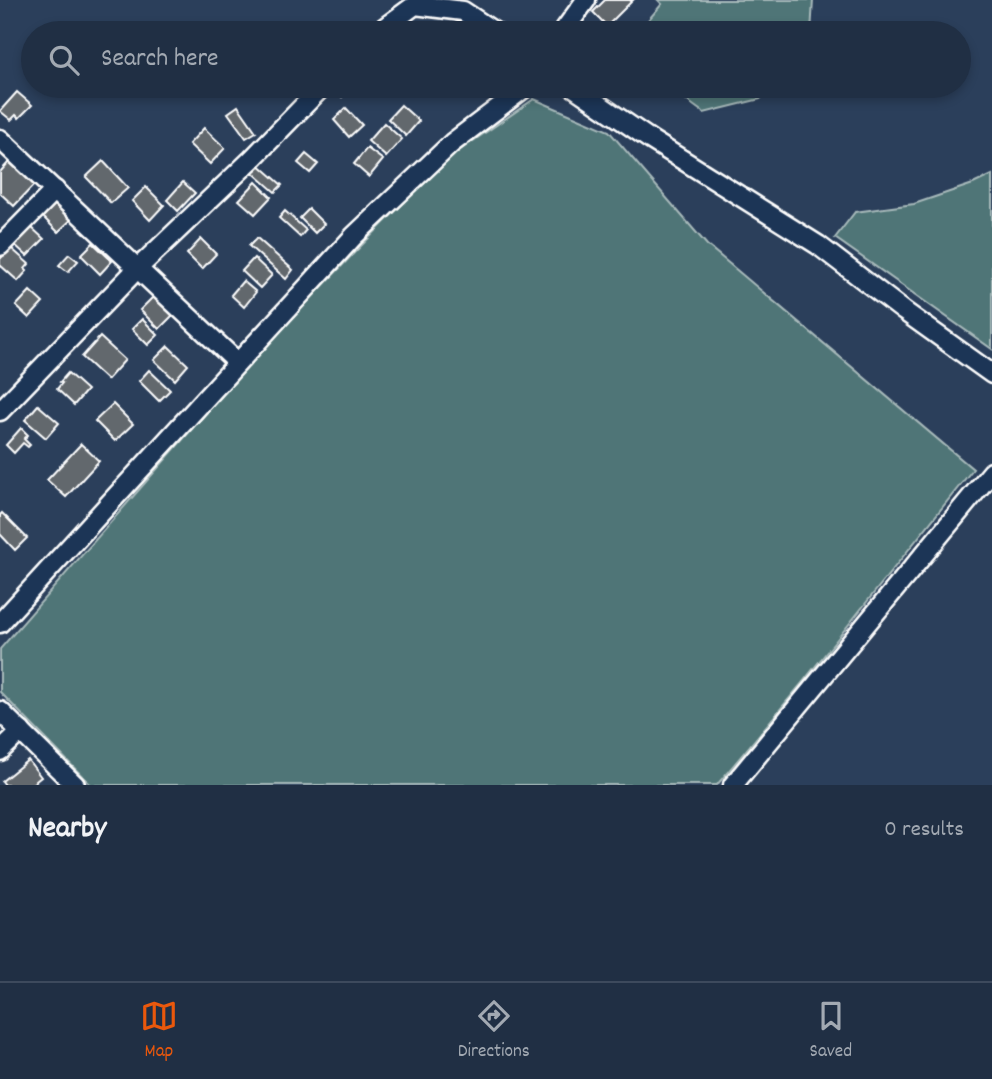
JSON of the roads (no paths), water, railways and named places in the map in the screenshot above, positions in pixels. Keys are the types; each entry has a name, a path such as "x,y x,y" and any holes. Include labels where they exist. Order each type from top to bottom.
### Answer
{"street":[{"path":"571,21 586,0"},
{"path":"393,21 415,5 463,11 478,21"},
{"path":"0,411 137,268 252,159 311,98"},
{"path":"0,622 354,236 452,143 511,98"},
{"path":"589,98 651,141 818,245 992,374"},
{"path":"0,139 237,362"},
{"path":"0,246 55,190"},
{"path":"733,785 992,472"},
{"path":"0,711 75,785"},
{"path":"0,751 21,732"}]}
